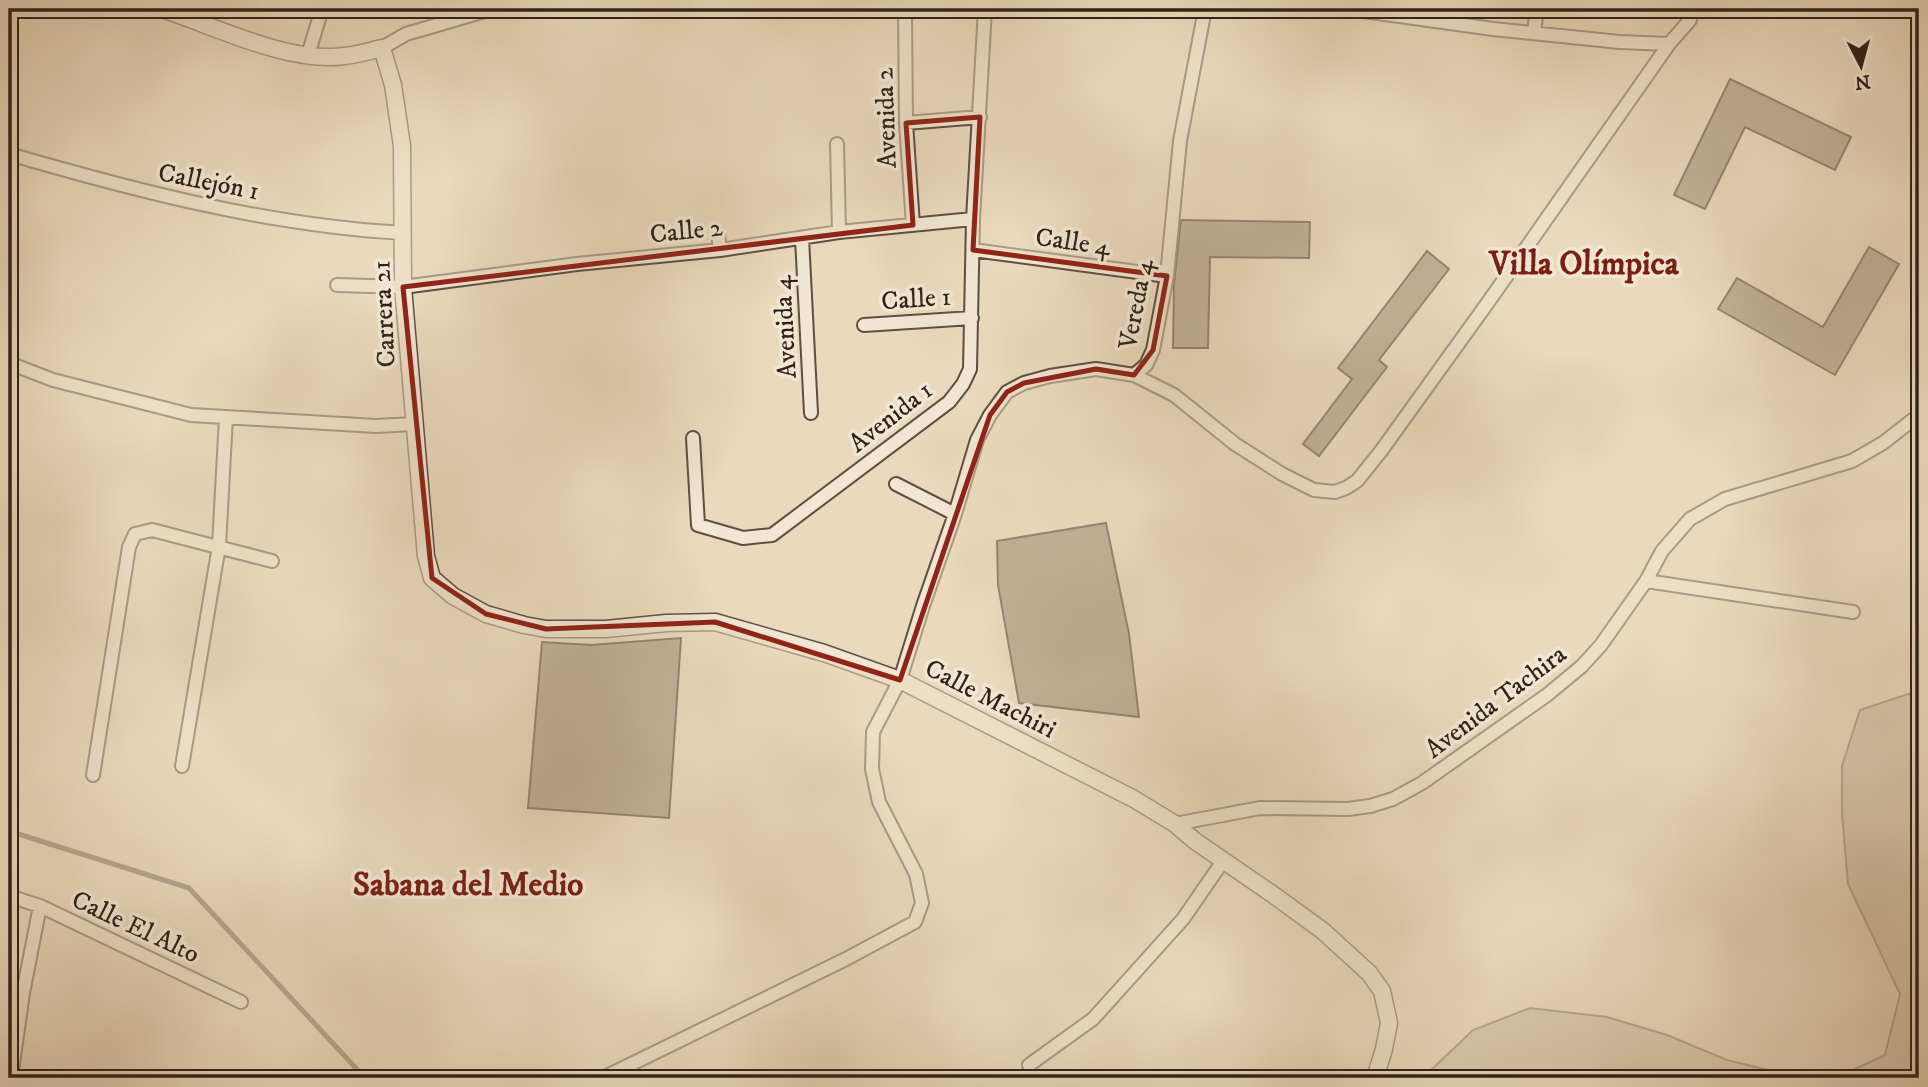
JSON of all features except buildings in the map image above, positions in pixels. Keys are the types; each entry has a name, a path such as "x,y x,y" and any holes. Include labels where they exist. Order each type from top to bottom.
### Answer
{"street":[{"path":"162,9 189,13 236,36 308,55 342,57 382,48 405,34 492,9"},
{"path":"308,55 322,9"},
{"name":"Avenida 2","path":"905,9 906,123 913,225"},
{"name":"Avenida 1","path":"693,438 698,525 743,538 772,535 949,402 963,384 970,369 973,219 985,9"},
{"name":"Vereda 4","path":"603,1078 846,959 915,922 922,903 916,874 879,802 872,769 873,732 900,680 977,440 990,415 1007,392 1024,383 1096,369 1134,375 1146,365 1153,350 1167,276 1180,141 1205,9"},
{"path":"1349,9 1620,43 1669,44"},
{"path":"1534,32 1537,9"},
{"path":"1134,375 1174,395 1235,444 1282,474 1314,490 1335,492 1357,481 1489,301 1669,44 1690,20 1692,9"},
{"name":"Carrera 21","path":"382,48 393,85 402,146 404,287 425,556 432,578"},
{"path":"906,123 980,117"},
{"path":"837,144 838,232"},
{"name":"Callejón 1","path":"9,154 125,188 348,230 404,233"},
{"name":"Calle 2","path":"337,285 404,287 577,264 720,250 838,232 973,219"},
{"path":"718,234 720,250"},
{"name":"Avenida 4","path":"802,238 811,413"},
{"name":"Calle 4","path":"972,250 1167,276"},
{"name":"Calle 1","path":"864,325 972,318"},
{"path":"9,366 191,415 376,426 414,424"},
{"name":"Avenida Tachira","path":"1175,824 1260,808 1348,809 1393,799 1422,783 1564,681 1601,645 1646,581 1662,551 1690,519 1725,499 1852,461 1883,443 1919,415"},
{"path":"182,766 219,547 226,417"},
{"path":"896,484 955,514"},
{"path":"93,775 129,548 135,534 152,530 272,561"},
{"name":"Calle Machiri","path":"432,578 453,596 486,614 524,625 546,629 606,629 666,623 715,622 824,653 900,680 1134,799 1175,824 1323,931 1369,973 1382,991 1389,1023 1375,1078"},
{"path":"1646,581 1853,612"},
{"path":"9,624 9,638"},
{"path":"1029,1065 1093,1019 1183,919 1223,861"},
{"name":"Calle El Alto","path":"9,896 40,906 241,1002"},
{"path":"10,1078 40,906"}],"highlighted area":[{"path":"980,117 973,250 1167,276 1153,350 1134,375 1096,369 1024,383 1007,392 990,415 900,680 715,622 546,629 486,614 432,578 403,287 913,225 906,123"}],"shaded area":[{"path":"1908,694 1919,696 1919,1078 1428,1078 1430,1071 1473,1030 1530,1008 1607,1017 1667,1035 1727,1060 1789,1075 1838,1077 1885,1055 1900,994 1848,884 1842,814 1842,766 1860,710"}],"waterway":[{"path":"9,831 189,888 365,1078"}],"district":[{"name":"Villa Olímpica","path":"1584,262"},
{"name":"Sabana del Medio","path":"468,883"}]}
